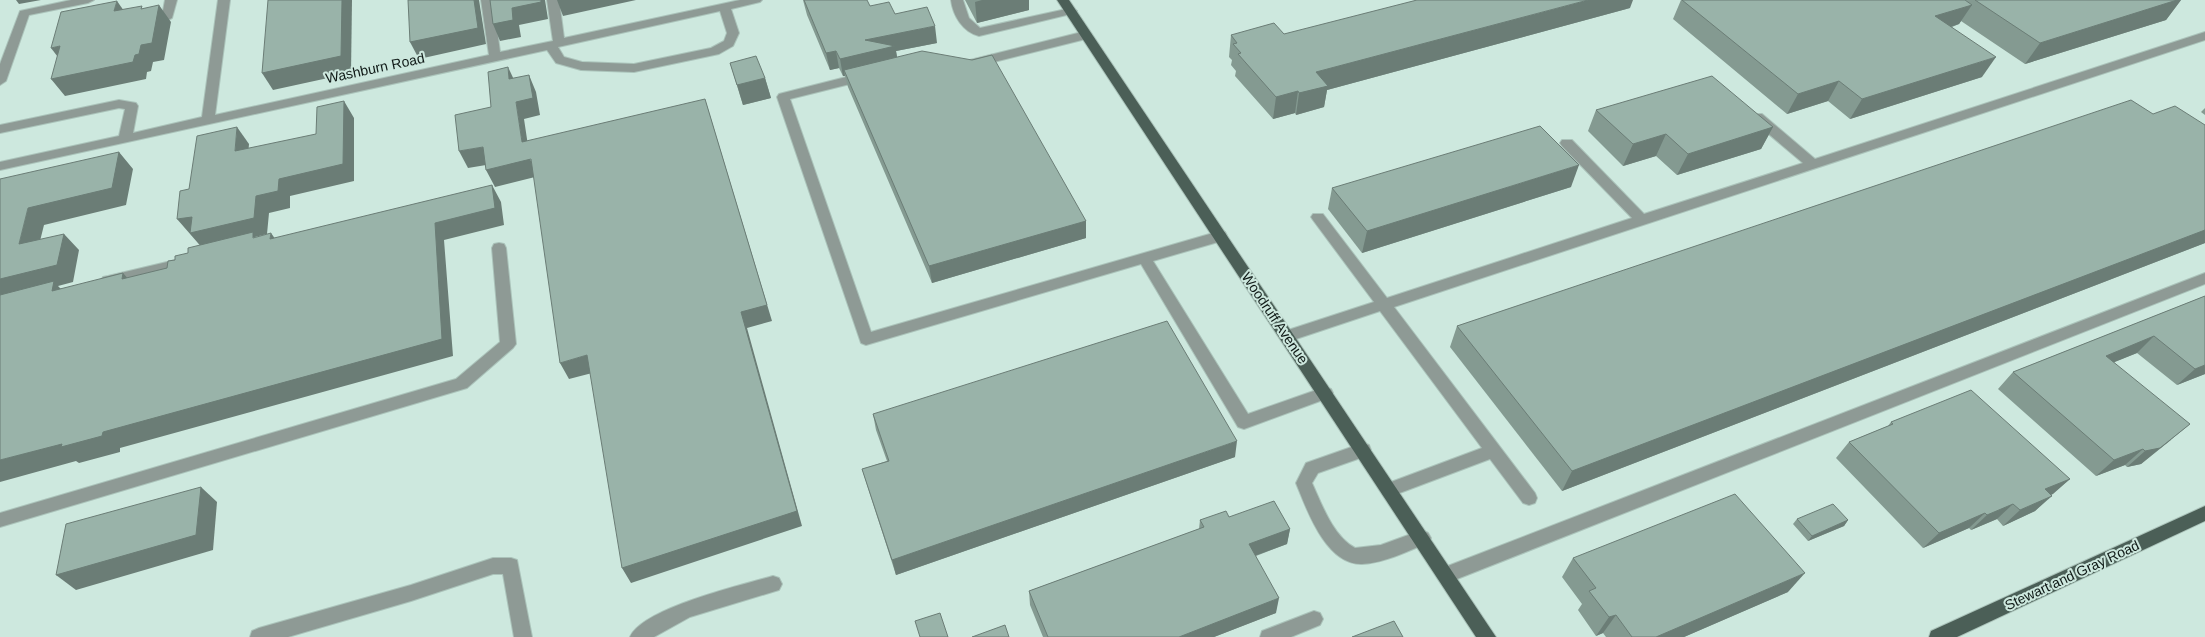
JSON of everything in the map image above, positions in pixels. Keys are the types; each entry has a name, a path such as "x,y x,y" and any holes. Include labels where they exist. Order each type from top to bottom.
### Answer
{"main road":[{"name":"Woodruff Avenue","path":"1067,6 1487,637"},
{"name":"Stewart and Gray Road","path":"1938,637 2205,513"}],"street":[{"path":"0,81 24,13 50,4 88,0"},
{"path":"168,16 170,0"},
{"path":"208,120 224,0"},
{"path":"487,0 495,57"},
{"path":"553,0 555,44 560,60 581,66 634,68 714,51 729,43 733,33 724,7"},
{"name":"Washburn Road","path":"0,166 753,0"},
{"path":"957,0 964,19 971,29 979,32 1067,6"},
{"path":"964,65 1086,35"},
{"path":"1287,336 2205,36"},
{"path":"877,74 783,97 866,339 1220,236"},
{"path":"0,129 119,104 132,106 125,138"},
{"path":"1746,108 1813,164"},
{"path":"1567,143 1642,220"},
{"path":"1318,217 1529,498"},
{"path":"0,520 461,384 508,344 499,248"},
{"path":"96,285 201,258"},
{"path":"1144,258 1244,422 1325,393"},
{"path":"1446,575 2205,278"},
{"path":"1363,450 1312,468 1304,483 1313,504 1337,546 1354,556 1372,555 1422,538"},
{"path":"1390,490 1494,451"},
{"path":"259,637 412,593 492,566 511,566 523,637"},
{"path":"639,637 647,630 703,604 774,584"},
{"path":"1269,637 1314,619"}],"building":[{"path":"268,0 342,0 341,56 262,73"},
{"path":"408,0 474,0 478,28 410,42"},
{"path":"490,0 541,0 541,2 512,8 513,20 493,24"},
{"path":"804,0 867,0 870,6 889,2 895,14 927,7 935,26 865,40 895,46 840,59 836,51 826,53"},
{"path":"1417,0 1588,0 1316,72 1328,86 1276,97 1238,54 1241,53 1233,44 1237,43 1231,35 1274,23 1284,34"},
{"path":"1682,0 1965,0 1972,5 1935,16 1996,57 1862,99 1839,81 1798,94"},
{"path":"1975,0 2177,0 2040,43"},
{"path":"117,1 114,11 142,6 141,9 159,5 152,43 141,45 139,54 135,55 133,62 51,79 60,46 51,48 61,12"},
{"path":"922,51 972,60 992,55 1086,221 929,266 844,70"},
{"path":"756,56 765,78 737,85 730,63"},
{"path":"508,67 509,79 529,75 533,98 516,102 522,142 705,99 767,305 741,312 797,511 622,568 587,355 560,363 531,159 486,170 483,147 459,151 455,115 491,107 488,72"},
{"path":"1712,76 1773,127 1688,154 1666,134 1633,144 1596,110"},
{"path":"2131,100 2153,114 2175,106 2205,125 2205,230 1572,471 1457,326"},
{"path":"344,101 343,164 279,179 278,191 256,196 254,218 190,233 192,217 177,219 180,191 189,189 197,136 237,127 235,151 316,134 317,107"},
{"path":"1540,126 1579,165 1367,231 1332,188"},
{"path":"119,152 112,188 28,208 19,244 64,234 57,265 0,279 0,179"},
{"path":"492,185 495,208 435,223 442,339 103,432 102,436 0,460 0,295 54,281 52,291 123,273 122,279 167,268 168,261 175,260 175,256 188,253 188,248 253,232 253,238 271,233 270,239"},
{"path":"2205,296 2205,365 2195,369 2154,336 2106,356 2190,424 2160,448 2145,451 2143,449 2114,460 2013,372"},
{"path":"1167,321 1237,441 892,560 862,469 889,461 873,414"},
{"path":"1971,390 2070,479 2045,489 2052,496 2020,510 2013,504 1987,515 1985,513 1939,533 1849,442 1893,424 1891,422"},
{"path":"201,487 196,535 56,575 66,524"},
{"path":"1735,494 1805,573 1656,637 1632,637 1616,615 1609,617 1589,591 1596,588 1573,558"},
{"path":"1274,501 1290,529 1249,544 1279,598 1179,637 1048,637 1029,591 1204,527 1200,520 1226,511 1229,517"},
{"path":"1833,504 1848,520 1812,536 1797,519"},
{"path":"940,613 948,637 920,637 915,621"},
{"path":"1394,621 1403,637 1352,637"},
{"path":"1005,625 1009,637 972,637"}]}
